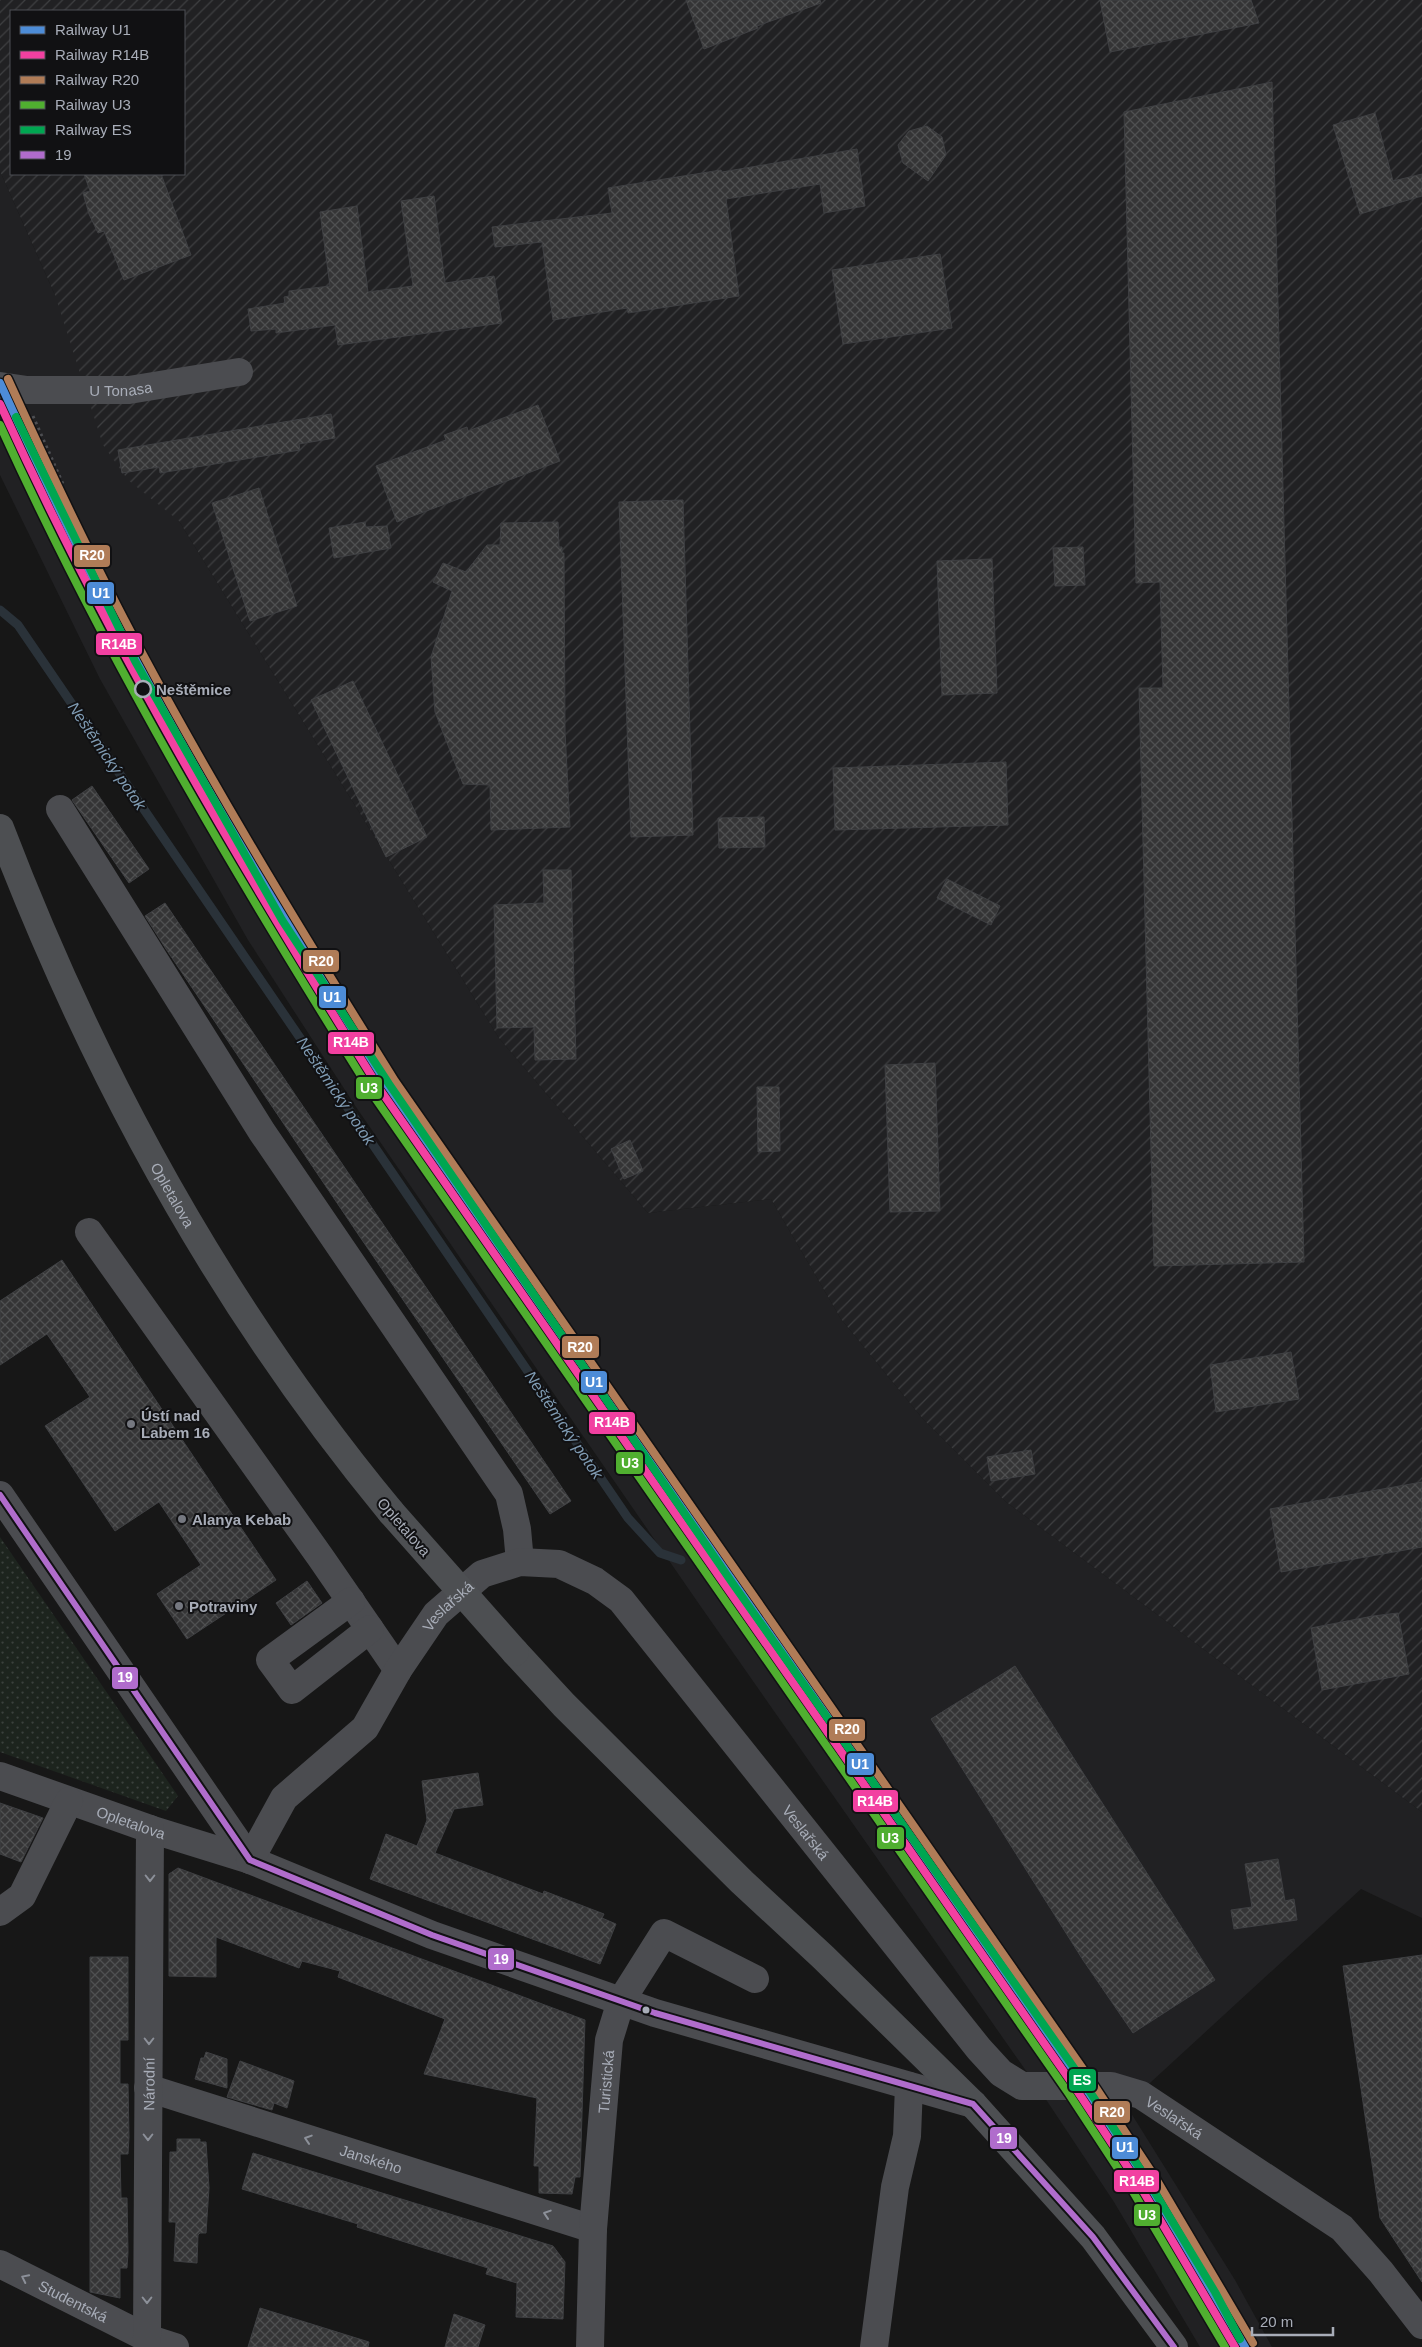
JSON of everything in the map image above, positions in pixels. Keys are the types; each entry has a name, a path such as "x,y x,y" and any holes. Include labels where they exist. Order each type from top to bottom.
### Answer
{"main road":[{"name":"Opletalova","path":"0,828 28,901 89,1035 144,1142 195,1234 297,1390 357,1471 391,1512 564,1705 728,1868 823,1957 973,2104 1093,2237 1174,2347"}],"street":[{"name":"U Tonasa","path":"10,388 129,390 240,372"},
{"path":"60,809 262,1132 509,1494 517,1529 520,1562"},
{"path":"89,1232 398,1670"},
{"path":"0,1495 250,1860"},
{"name":"Veslařská","path":"250,1860 284,1798 365,1728 398,1670 436,1614 482,1574 520,1562 558,1564 595,1581 621,1600 979,2049 1001,2073 1022,2086 1111,2086 1141,2094 1342,2228 1381,2272 1422,2325"},
{"path":"351,1601 270,1660 292,1690 370,1630"},
{"name":"Opletalova","path":"0,1776 150,1830 250,1860 432,1934 655,2013 973,2104"},
{"path":"0,1912 22,1896 69,1801"},
{"name":"Národní","path":"147,2338 150,1830"},
{"name":"Turistická","path":"590,2347 593,2229 609,2040 621,2001 664,1933 755,1979"},
{"path":"874,2347 895,2187 907,2136 910,2086"},
{"name":"Janského","path":"148,2088 593,2229"},
{"name":"Studentská","path":"0,2264 147,2338 174,2347"}],"path":[{"path":"10,388 62,484"}],"shaded area":[{"path":"0,0 1422,0 1422,1812 1005,1501 923,1419 841,1319 771,1199 648,1213 499,1038 179,521 128,480 103,445 55,295 0,171"},
{"path":"0,171 55,295 179,521 499,1038 648,1213 771,1199 841,1319 923,1419 1005,1501 1422,1812 1422,1918 1361,1889 1126,2105 1235,2280 1272,2347 1200,2347 1114,2202 1045,2098 699,1604 356,1107 248,940 100,679 0,475"},
{"path":"0,1537 178,1796 166,1811 0,1752"}],"building":[{"path":"686,0 820,0 821,3 757,26 758,28 704,49"},
{"path":"1100,0 1251,0 1259,23 1110,52"},
{"path":"1272,82 1304,1262 1154,1266 1139,688 1163,688 1160,582 1136,583 1124,112"},
{"path":"1375,113 1393,181 1422,174 1422,196 1360,214 1333,125"},
{"path":"927,126 942,137 946,155 928,181 903,163 898,145 909,131"},
{"path":"857,149 865,206 824,213 820,184 726,199 739,296 628,313 627,308 553,320 542,242 495,247 492,227 612,213 608,188 721,170 722,172"},
{"path":"84,175 161,175 191,255 124,280 104,231 98,233 89,214 83,193 90,191"},
{"path":"434,196 445,283 494,276 502,323 338,345 335,325 276,333 276,329 251,331 248,309 285,303 284,297 289,296 289,291 330,286 320,212 357,206 368,292 413,286 401,201"},
{"path":"940,254 952,328 843,344 832,270"},
{"path":"538,405 560,461 397,522 376,466 446,440 444,435 467,427 468,431"},
{"path":"331,414 335,438 299,444 300,450 160,473 159,467 122,473 118,450"},
{"path":"259,488 297,606 250,621 212,503"},
{"path":"683,500 693,835 631,837 619,502"},
{"path":"365,522 366,527 387,526 391,548 334,558 329,528"},
{"path":"558,522 559,547 562,547 562,553 564,553 565,731 570,827 491,830 490,785 463,784 435,712 431,657 452,591 433,582 443,563 466,572 487,545 500,545 501,523"},
{"path":"1083,547 1085,585 1055,586 1053,548"},
{"path":"992,559 997,693 942,695 937,561"},
{"path":"353,681 427,837 386,857 311,700"},
{"path":"1006,762 1008,825 835,830 833,768"},
{"path":"92,786 149,869 129,883 72,800"},
{"path":"764,817 765,847 719,848 718,818"},
{"path":"543,870 571,870 576,1059 535,1060 534,1027 497,1028 494,905 544,903"},
{"path":"947,879 1000,906 991,925 937,898"},
{"path":"165,903 571,1501 550,1514 360,1237 145,916"},
{"path":"935,1063 940,1211 890,1212 885,1065"},
{"path":"757,1087 779,1087 780,1151 758,1152"},
{"path":"630,1140 643,1171 624,1179 611,1149"},
{"path":"62,1260 276,1580 187,1639 157,1594 201,1565 159,1502 115,1531 45,1426 90,1397 47,1334 0,1365 0,1301"},
{"path":"1291,1352 1299,1399 1216,1412 1210,1365"},
{"path":"1031,1450 1035,1474 991,1481 987,1457"},
{"path":"1422,1482 1422,1547 1281,1572 1270,1509"},
{"path":"307,1581 322,1603 291,1625 276,1603"},
{"path":"1398,1613 1409,1674 1322,1690 1311,1628"},
{"path":"1015,1666 1215,1980 1133,2033 1083,1960 931,1719"},
{"path":"478,1773 483,1805 454,1809 435,1853 543,1894 544,1891 604,1914 602,1918 616,1924 600,1964 370,1879 386,1834 417,1846 427,1820 422,1781"},
{"path":"0,1803 43,1818 21,1862 0,1854"},
{"path":"1278,1859 1285,1901 1294,1899 1297,1920 1234,1929 1231,1910 1252,1907 1245,1864"},
{"path":"178,1868 585,2020 580,2177 575,2177 572,2194 539,2193 539,2166 534,2166 537,2098 424,2074 445,2019 338,1977 340,1971 302,1961 299,1968 216,1937 216,1977 169,1976 169,1874"},
{"path":"1422,1955 1422,2282 1380,2218 1343,1966"},
{"path":"90,1957 128,1957 128,2040 120,2040 120,2084 128,2084 129,2137 128,2154 120,2154 121,2198 127,2198 128,2252 127,2268 120,2268 120,2298 90,2292"},
{"path":"206,2052 227,2059 227,2088 195,2079 201,2058 204,2058"},
{"path":"240,2061 294,2081 287,2108 274,2103 272,2110 227,2097"},
{"path":"177,2139 200,2139 200,2142 206,2142 209,2188 206,2233 198,2235 197,2263 174,2261 176,2222 169,2222 170,2152 177,2152"},
{"path":"253,2153 553,2246 565,2262 563,2319 516,2317 517,2283 486,2274 488,2268 357,2227 358,2224 242,2189"},
{"path":"260,2308 369,2342 368,2347 248,2347"},
{"path":"454,2314 485,2325 478,2347 445,2347"}],"waterway":[{"name":"Neštěmický potok","path":"0,610 18,625 628,1518 660,1553 681,1560"}],"rail line":[{"name":"R20","path":"8,379 89,550 123,618 171,706 265,868 395,1081 1090,2079 1155,2177 1253,2343"},
{"name":"U1","path":"0,383 81,554 115,622 163,710 257,873 388,1086 1083,2084 1147,2181 1245,2347"},
{"name":"R14B","path":"0,404 86,581 179,754 278,923 381,1091 1076,2089 1140,2186 1235,2347"},
{"name":"ES","path":"16,417 135,661 282,920 389,1084 731,1581 1079,2075 1148,2181 1215,2292 1240,2339"},
{"name":"U3","path":"0,425 84,598 175,766 272,932 373,1095 1069,2094 1132,2190 1225,2347"}],"transit line":[{"name":"19","path":"0,1495 250,1860"},
{"name":"19","path":"250,1860 432,1935 655,2013 973,2104 1093,2237 1174,2347"}],"place":[{"name":"Neštěmice","path":"143,689"},
{"name":"Ústí nad Labem 16","path":"131,1424"},
{"name":"Alanya Kebab","path":"182,1519"},
{"name":"Potraviny","path":"179,1606"}]}
